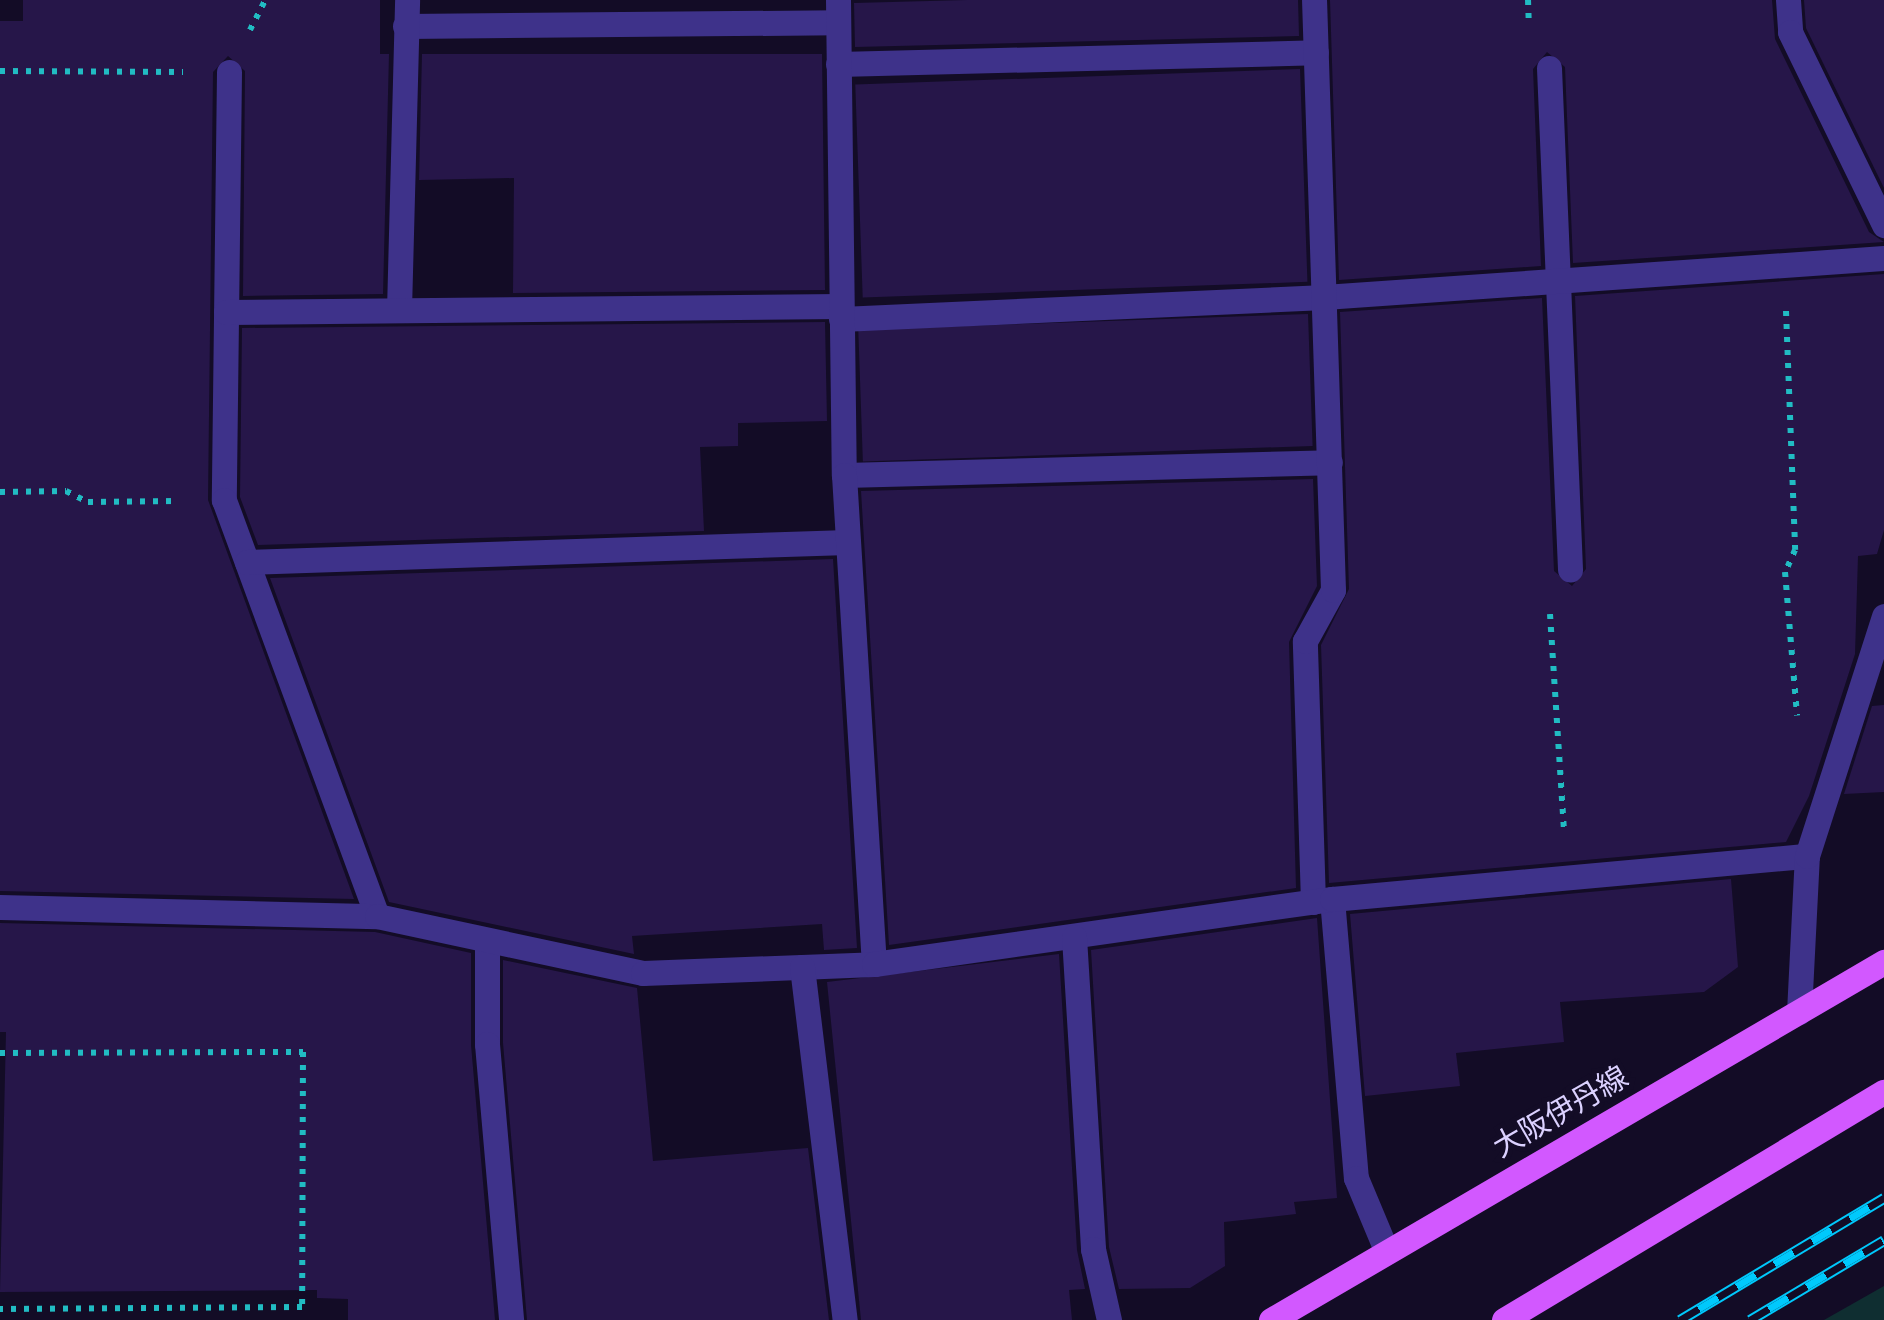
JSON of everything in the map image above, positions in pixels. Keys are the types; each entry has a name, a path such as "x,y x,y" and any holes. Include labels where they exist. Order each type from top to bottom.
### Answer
{"main road":[{"name":"大阪伊丹線","path":"1271,1320 1884,962"},
{"path":"1504,1320 1884,1092"}],"street":[{"path":"399,310 406,0"},
{"path":"1314,0 1333,590 1305,641 1322,901 1356,1178 1387,1252"},
{"path":"1788,0 1790,32 1884,225"},
{"path":"405,26 838,11 844,475 874,964"},
{"path":"838,64 1316,52"},
{"path":"1550,68 1570,570"},
{"path":"229,72 224,500 377,916"},
{"path":"226,312 840,312 1324,298 1884,258"},
{"path":"844,475 1330,462"},
{"path":"246,562 848,542"},
{"path":"1800,1012 1807,856 1884,616"},
{"path":"0,908 377,916 642,973 874,964 1322,901 1807,856"},
{"path":"1074,937 1092,1250 1109,1320"},
{"path":"487,940 488,1044 511,1320"},
{"path":"802,967 845,1320"}],"path":[{"path":"0,72 229,72 265,0"},
{"path":"1784,266 1795,550 1785,572 1799,741 1830,788"},
{"path":"0,492 66,492 88,502 224,500"},
{"path":"1567,877 1548,586 1570,570"},
{"path":"0,1053 304,1052 302,1307 0,1309"}],"green space":[{"path":"1884,1286 1884,1320 1824,1320"}],"building":[{"path":"23,0 380,0 380,54 389,54 383,294 243,296 245,71 228,56 213,72 208,500 354,899 0,891 0,21 23,21"},
{"path":"1298,0 1299,36 855,47 854,3"},
{"path":"1330,0 1772,0 1775,39 1869,232 1884,242 1573,263 1565,67 1547,52 1533,69 1541,266 1339,280"},
{"path":"1804,0 1884,0 1884,188 1806,28"},
{"path":"422,54 822,54 825,290 513,293 514,178 419,180"},
{"path":"1300,69 1307,282 863,297 855,85"},
{"path":"1884,274 1884,530 1877,554 1858,556 1855,654 1809,796 1786,842 1329,883 1321,645 1349,589 1340,312 1542,298 1554,571 1572,586 1586,569 1575,296"},
{"path":"1308,314 1313,446 863,462 858,330"},
{"path":"825,322 827,421 738,423 738,446 700,447 704,531 258,545 240,497 242,328"},
{"path":"1313,479 1317,586 1289,642 1296,888 889,945 861,491"},
{"path":"833,559 857,948 824,950 822,924 632,936 634,954 389,902 270,578"},
{"path":"1884,705 1884,792 1844,794 1872,706"},
{"path":"1731,879 1738,967 1704,992 1560,1002 1564,1042 1456,1053 1460,1086 1365,1096 1350,914"},
{"path":"1317,918 1337,1198 1294,1202 1296,1214 1224,1222 1225,1266 1190,1288 1119,1289 1109,1247 1091,950"},
{"path":"0,923 375,932 471,953 471,1045 495,1320 348,1320 348,1299 317,1298 317,1290 0,1292 6,1032 0,1032"},
{"path":"1059,954 1077,1250 1085,1289 1069,1290 1072,1320 861,1320 827,982"},
{"path":"503,960 637,988 653,1161 808,1148 829,1320 527,1320 503,1043"}],"railway":[{"path":"1680,1320 1884,1198"},
{"path":"1750,1320 1884,1240"}]}
